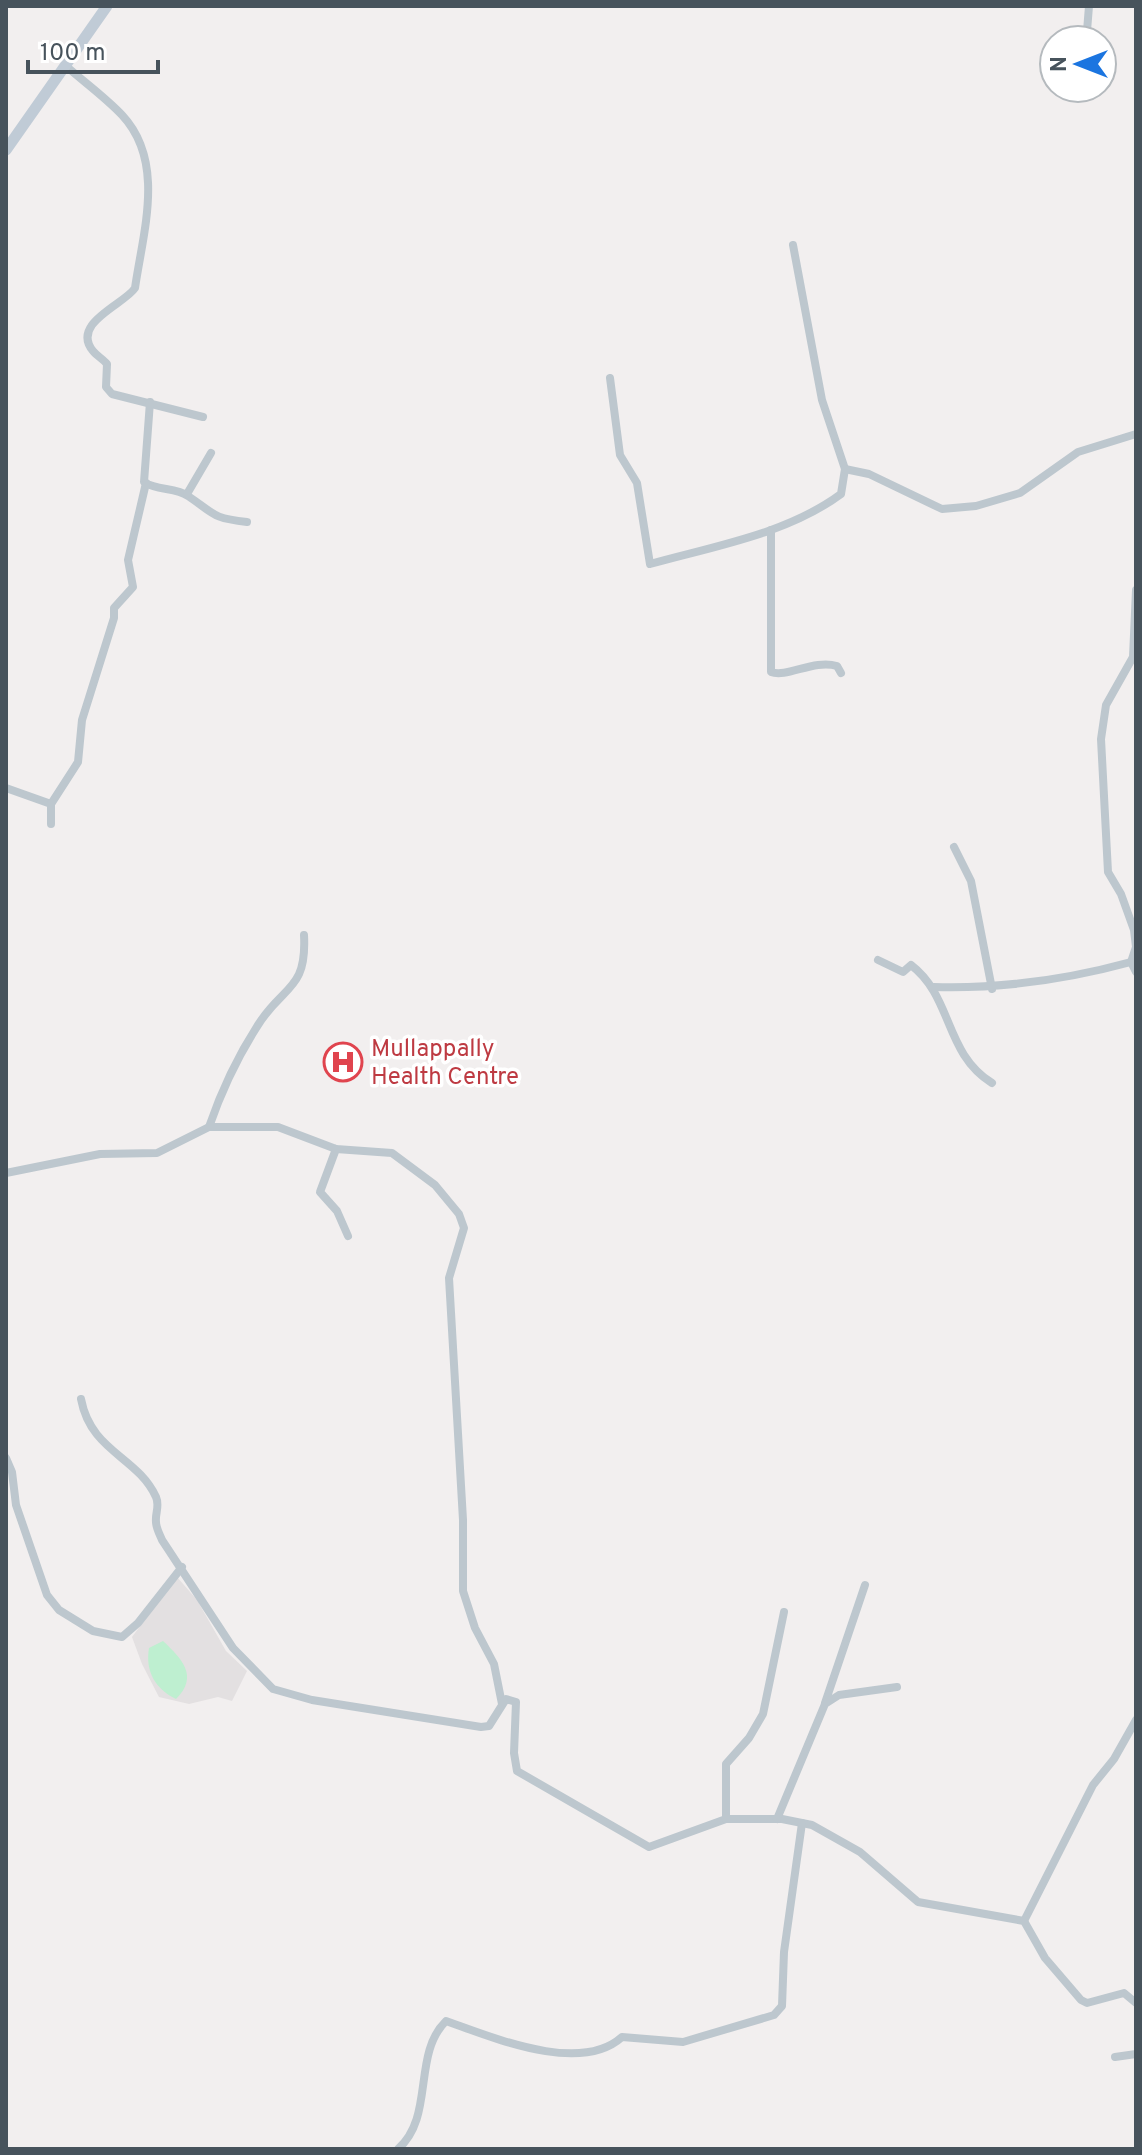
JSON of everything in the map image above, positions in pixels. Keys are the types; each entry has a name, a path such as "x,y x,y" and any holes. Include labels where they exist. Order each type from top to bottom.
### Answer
{"main road":[{"path":"6,150 107,6"}],"street":[{"path":"66,66 124,117 143,147 149,169 135,288 105,311 94,323 88,337 92,351 107,364 108,392 203,417"},
{"path":"610,378 620,455 637,483 650,564 771,530 825,506 841,494 845,469 822,400 793,245"},
{"path":"51,824 51,804 78,762 82,720 114,618 114,608 133,587 128,560 146,483 150,402"},
{"path":"845,469 869,474 942,509 976,506 1020,493 1078,452 1136,434"},
{"path":"187,494 211,453"},
{"path":"146,483 187,494 205,511 226,520 247,522"},
{"path":"771,530 771,672 780,674 823,662 837,666 841,673"},
{"path":"1136,590 1133,657 1106,705 1101,739 1108,872 1126,906 1136,947 1131,962 1136,972"},
{"path":"6,788 51,804"},
{"path":"954,847 971,881 992,989"},
{"path":"209,1127 218,1101 259,1023 298,980 306,962 304,935"},
{"path":"878,960 903,972 911,965 934,987 955,1043 974,1071 992,1083"},
{"path":"934,987 992,989 1072,978 1131,962"},
{"path":"6,1173 100,1154 157,1153 209,1127 278,1127 336,1149 392,1153 435,1185 459,1214 464,1228 449,1278 463,1520 463,1591 475,1628 494,1664 502,1704"},
{"path":"336,1149 320,1192 337,1211 348,1236"},
{"path":"81,1399 83,1411 102,1444 142,1477 157,1499 156,1522 162,1540 233,1648 273,1689 312,1700 481,1727 494,1721 506,1699 516,1702 514,1753 517,1771 649,1847 726,1819 777,1819 802,1823 839,1837 918,1902 1024,1921"},
{"path":"6,1458 12,1472 16,1505 47,1595 59,1610 93,1631 111,1637 128,1633 182,1567"},
{"path":"6,1508 16,1505"},
{"path":"777,1819 825,1704 865,1585"},
{"path":"726,1819 726,1764 749,1738 763,1714 784,1612"},
{"path":"825,1704 839,1695 897,1687"},
{"path":"1024,1921 1093,1785 1114,1759 1136,1720"},
{"path":"398,2149 415,2127 428,2056 446,2021 512,2044 548,2052 610,2047 622,2037 683,2042 774,2015 782,2006 784,1952 802,1823"},
{"path":"1024,1921 1045,1958 1081,2000 1087,2003 1124,1993 1136,2003"},
{"path":"1115,2057 1136,2054"}],"shaded area":[{"path":"177,1577 197,1600 226,1651 247,1671 232,1701 218,1697 189,1704 159,1697 142,1664 132,1637"}],"green space":[{"path":"163,1641 182,1661 187,1675 183,1691 176,1699 157,1685 150,1672 149,1648"}],"place":[{"name":"Mullappally Health Centre","path":"343,1062"}]}
